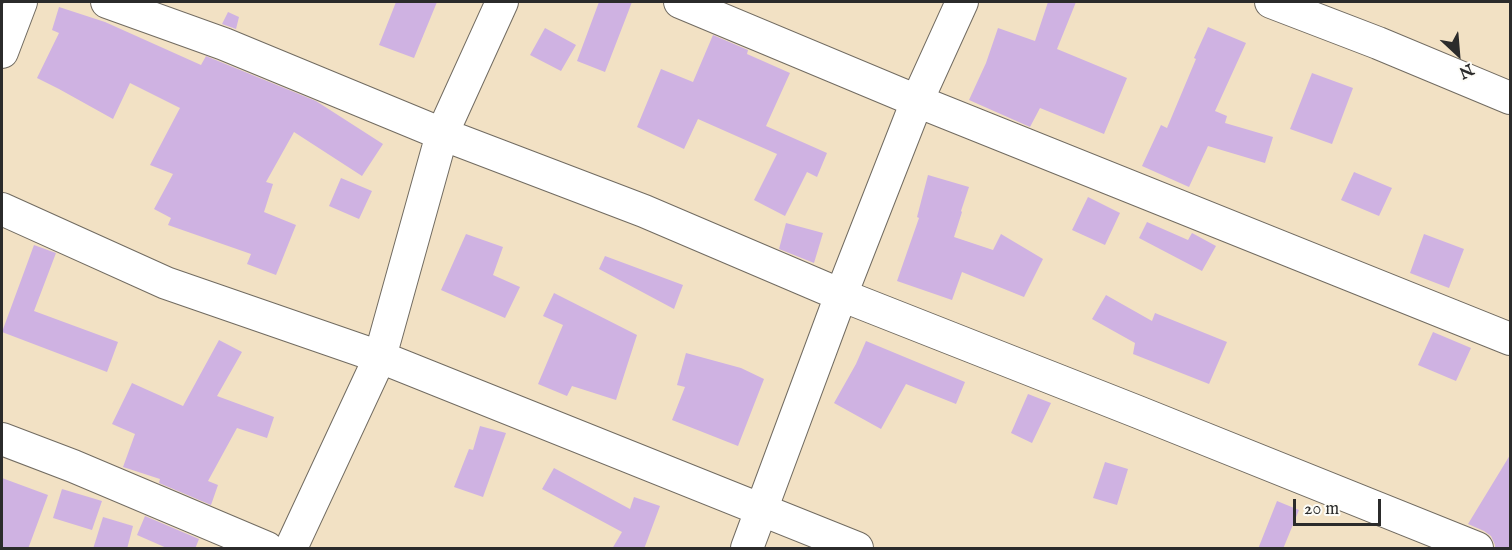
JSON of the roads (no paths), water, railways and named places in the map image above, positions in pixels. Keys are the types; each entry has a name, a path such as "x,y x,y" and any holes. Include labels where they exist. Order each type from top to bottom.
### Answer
{"street":[{"path":"2,52 21,2"},
{"path":"106,2 224,44 442,134 644,211 841,295 1477,549"},
{"path":"291,549 380,357 442,134 502,2"},
{"path":"680,2 917,101 1510,339"},
{"path":"747,549 841,295 917,101 962,2"},
{"path":"1271,2 1378,43 1510,98"},
{"path":"2,209 166,283 380,357 857,549"},
{"path":"2,439 73,466 267,549"}]}
